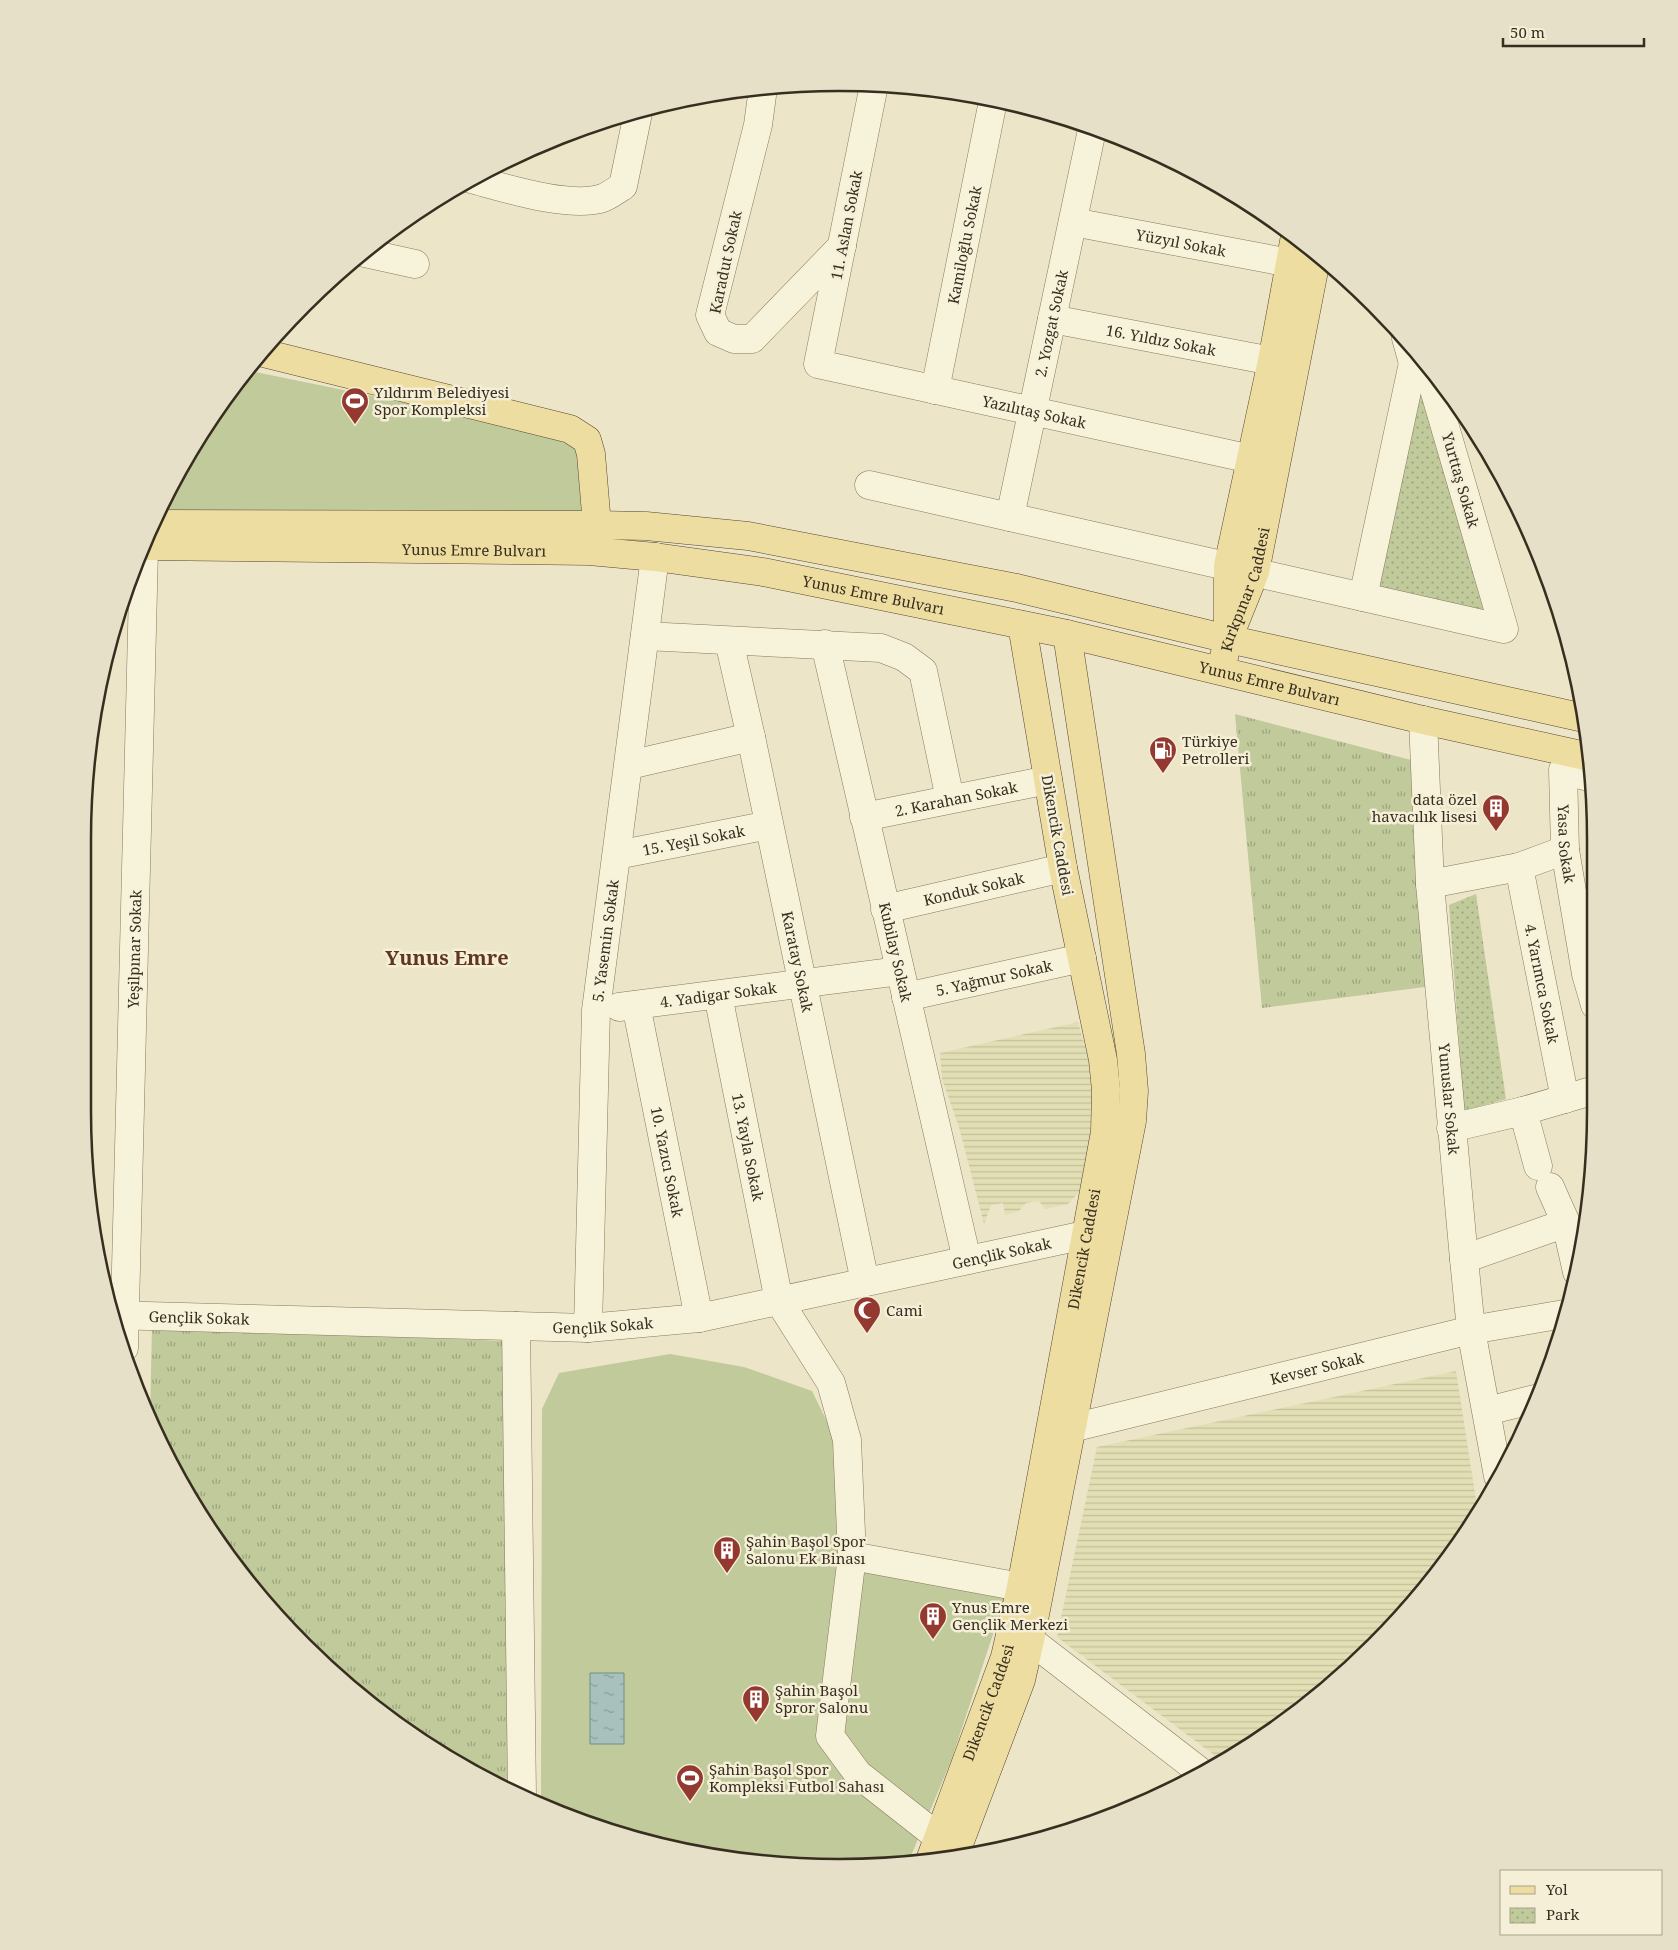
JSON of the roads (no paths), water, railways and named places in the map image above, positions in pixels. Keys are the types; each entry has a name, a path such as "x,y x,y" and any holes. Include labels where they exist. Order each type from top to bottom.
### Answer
{"main road":[{"name":"Kırkpınar Caddesi","path":"1228,639 1228,566 1272,361 1293,245"},
{"name":"Kırkpınar Caddesi","path":"1228,639 1255,572 1315,263"},
{"path":"270,355 570,429 587,440 591,454 597,525"},
{"name":"Yunus Emre Bulvarı","path":"161,524 646,526 748,536 1017,588 1228,639 1576,716"},
{"name":"Yunus Emre Bulvarı","path":"151,546 579,551 655,557 763,572 1067,634 1422,720 1581,755"},
{"name":"Dikencik Caddesi","path":"941,1851 1005,1657 1021,1587 1105,1132 1106,1090 1103,1060 1063,868 1022,625"},
{"name":"Dikencik Caddesi","path":"941,1851 1021,1680 1131,1129 1134,1090 1131,1054 1067,634"},
{"path":"1221,670 1228,639"}],"street":[{"name":"11. Aslan Sokak","path":"818,364 873,92"},
{"name":"Karadut Sokak","path":"762,96 758,124 710,315 718,332 734,339 752,339 842,246"},
{"name":"Kamiloğlu Sokak","path":"935,390 992,108"},
{"path":"482,182 553,199 581,201 603,198 623,186 637,120"},
{"name":"2. Yozgat Sokak","path":"1010,517 1091,135"},
{"name":"Yüzyıl Sokak","path":"1073,222 1290,263"},
{"path":"373,255 414,264"},
{"name":"16. Yıldız Sokak","path":"1052,319 1272,361"},
{"path":"869,485 1363,597 1408,355"},
{"name":"Yazılıtaş Sokak","path":"818,364 1251,459"},
{"name":"Yurttaş Sokak","path":"1363,597 1504,629 1433,385"},
{"name":"5. Yasemin Sokak","path":"588,1328 596,1010 655,557"},
{"name":"Yeşilpınar Sokak","path":"118,1309 143,565"},
{"path":"645,636 880,648 904,657 923,671 950,799"},
{"name":"Karatay Sokak","path":"729,641 751,737 865,1282"},
{"name":"Kubilay Sokak","path":"825,644 967,1260"},
{"name":"Yunuslar Sokak","path":"1422,720 1430,884 1471,1330 1496,1467"},
{"path":"629,765 751,737"},
{"name":"Yasa Sokak","path":"1584,776 1563,770 1565,850 1587,977"},
{"name":"2. Karahan Sokak","path":"864,817 1048,780"},
{"name":"15. Yeşil Sokak","path":"617,855 769,825"},
{"path":"1430,884 1519,867 1565,850"},
{"name":"4. Yarımca Sokak","path":"1519,867 1565,1099"},
{"name":"Konduk Sokak","path":"885,909 1063,868"},
{"name":"5. Yağmur Sokak","path":"903,984 1082,958"},
{"name":"4. Yadigar Sokak","path":"596,1010 802,984 903,984"},
{"name":"13. Yayla Sokak","path":"718,994 779,1301"},
{"name":"10. Yazıcı Sokak","path":"636,1005 699,1318"},
{"path":"1452,1128 1523,1111 1587,1092"},
{"path":"1523,1111 1544,1177 1566,1223 1573,1253"},
{"path":"1464,1259 1566,1223"},
{"name":"Gençlik Sokak","path":"120,1315 588,1328 699,1318 1085,1235"},
{"path":"779,1301 831,1383 846,1440 852,1556 830,1736 858,1774 940,1851"},
{"name":"Kevser Sokak","path":"1072,1428 1471,1330 1558,1315"},
{"path":"516,1326 522,1788"},
{"path":"1486,1411 1528,1401"},
{"path":"852,1556 1021,1587"},
{"path":"1030,1640 1196,1768"}],"water":[{"path":"590,1673 624,1673 624,1744 590,1744"}],"place":[{"name":"Yıldırım Belediyesi Spor Kompleksi","path":"355,425"},
{"name":"Türkiye Petrolleri","path":"1163,774"},
{"name":"data özel havacılık lisesi","path":"1496,832"},
{"name":"Cami","path":"867,1334"},
{"name":"Şahin Başol Spor Salonu Ek Binası","path":"727,1574"},
{"name":"Ynus Emre Gençlik Merkezi","path":"933,1640"},
{"name":"Şahin Başol Spror Salonu","path":"756,1723"},
{"name":"Şahin Başol Spor Kompleksi Futbol Sahası","path":"690,1802"}],"district":[{"name":"Yunus Emre","path":"447,957"}]}
